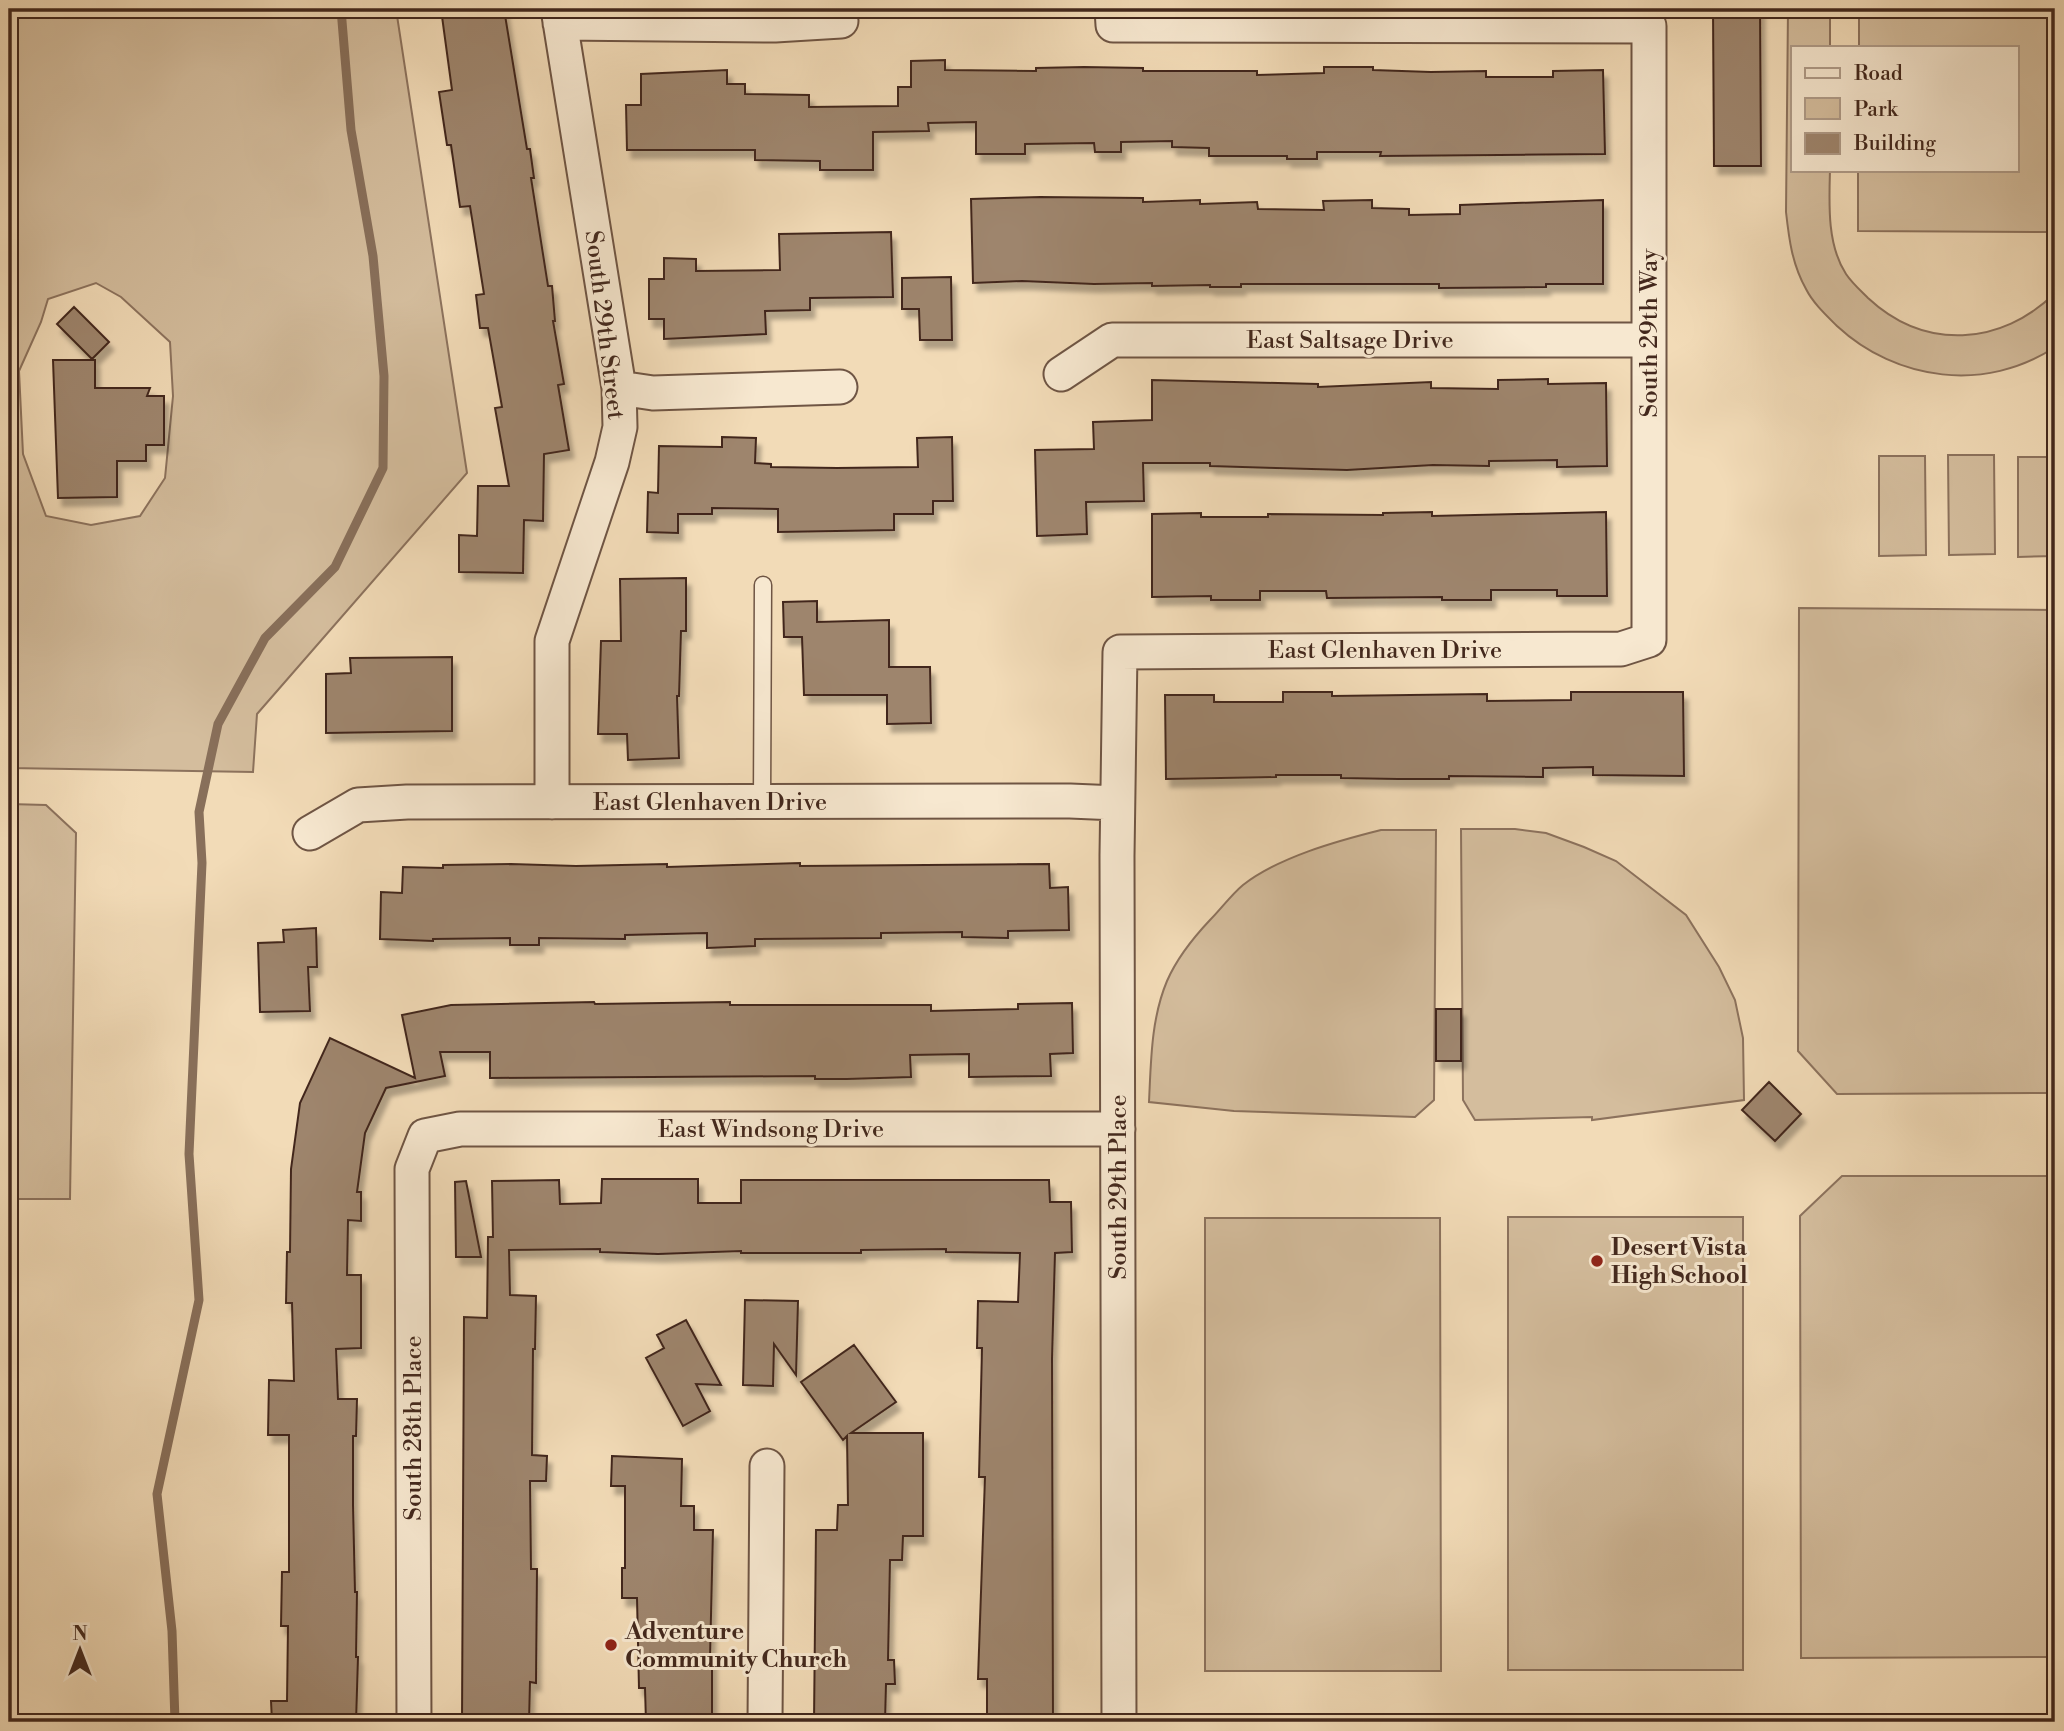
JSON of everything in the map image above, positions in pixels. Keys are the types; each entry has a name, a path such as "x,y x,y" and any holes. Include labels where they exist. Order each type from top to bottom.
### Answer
{"street":[{"path":"559,16 775,25 841,21"},
{"name":"South 29th Street","path":"552,802 552,640 612,462 620,427 619,388 559,16"},
{"name":"South 29th Way","path":"1112,17 1649,26 1649,640"},
{"name":"East Saltsage Drive","path":"1061,374 1112,340 1649,340"},
{"path":"619,388 653,393 840,387"},
{"name":"East Glenhaven Drive","path":"1120,652 1621,649 1649,640"},
{"name":"South 29th Place","path":"1119,1722 1117,803 1120,652"},
{"name":"East Glenhaven Drive","path":"310,833 358,805 407,802 1117,803"},
{"name":"East Windsong Drive","path":"425,1136 460,1129 1118,1129"},
{"name":"South 28th Place","path":"414,1722 412,1169 425,1136"},
{"path":"765,1722 767,1466"}],"lane":[{"path":"762,802 763,585"}],"green space":[{"path":"9,9 396,9 467,473 257,714 253,772 9,768","holes":["96,283 121,297 170,342 173,396 165,478 140,516 91,525 46,516 23,454 19,371 48,299"]},
{"path":"1788,9 1830,9 1830,46 1791,46 1791,172 1830,172 1832,237 1840,263 1848,277 1868,298 1890,315 1914,327 1938,334 1987,332 2011,324 2034,311 2055,293 2055,347 2028,362 2000,371 1971,375 1914,369 1886,359 1860,345 1816,304 1794,261 1786,212"},
{"path":"1859,9 2055,9 2055,232 1858,231 1858,172 2018,172 2018,46 1859,46"},
{"path":"1948,455 1994,455 1995,554 1949,555"},
{"path":"1879,456 1925,456 1926,555 1879,556"},
{"path":"2018,457 2055,457 2055,556 2018,557"},
{"path":"1799,608 2055,610 2055,1093 1837,1094 1798,1051"},
{"path":"9,804 46,805 76,833 70,1199 9,1199"},
{"path":"1461,829 1515,829 1546,833 1584,847 1616,861 1686,915 1719,967 1735,1000 1743,1038 1744,1100 1592,1120 1592,1117 1475,1120 1463,1100"},
{"path":"1381,830 1436,830 1434,1100 1415,1117 1234,1111 1149,1102 1153,1040 1162,995 1176,964 1198,934 1243,885 1257,875 1309,851"},
{"path":"1842,1176 2055,1176 2055,1657 1801,1658 1800,1216"},
{"path":"1508,1217 1743,1217 1743,1670 1508,1670"},
{"path":"1205,1218 1440,1218 1441,1671 1205,1671"}],"building":[{"path":"441,9 504,9 527,149 530,149 534,178 531,178 548,286 552,286 553,321 564,384 558,385 569,450 544,454 543,521 524,520 523,573 459,572 459,535 477,536 478,486 509,486 495,408 502,407 488,328 480,328 476,295 484,294 470,206 460,207 451,145 447,145 439,92 452,90"},
{"path":"1713,9 1760,9 1761,166 1714,166"},
{"path":"945,60 945,70 1036,71 1036,68 1084,67 1143,68 1143,71 1257,71 1257,75 1324,73 1324,67 1373,67 1373,70 1431,72 1486,71 1486,77 1553,77 1553,71 1603,70 1605,154 1380,156 1381,152 1317,152 1317,159 1287,159 1287,156 1209,156 1209,148 1172,147 1172,141 1121,142 1121,152 1095,152 1094,143 1025,144 1025,154 976,154 976,122 928,123 929,131 873,132 873,170 820,170 820,161 755,160 755,150 627,150 626,105 641,105 641,74 727,70 727,84 745,84 745,94 809,95 809,107 898,106 898,87 911,87 911,61"},
{"path":"1143,198 1143,202 1200,200 1200,204 1257,202 1258,209 1324,210 1323,201 1372,200 1372,208 1409,209 1409,215 1460,214 1460,205 1603,200 1603,284 1439,288 1439,284 1241,284 1241,287 1210,287 1152,286 1152,283 973,283 971,199"},
{"path":"891,232 893,297 810,298 810,310 765,311 766,334 664,339 664,319 649,319 649,279 664,279 664,258 696,259 696,271 780,270 779,234"},
{"path":"951,277 952,340 920,340 919,309 902,309 902,278"},
{"path":"74,307 109,342 92,359 57,324"},
{"path":"53,360 95,360 95,388 150,388 147,396 164,396 164,445 146,445 146,461 117,461 117,497 58,498"},
{"path":"1548,379 1548,384 1606,383 1607,466 1557,467 1557,460 1489,461 1489,466 1433,465 1347,470 1210,466 1210,463 1143,463 1144,501 1086,502 1087,534 1037,536 1035,450 1094,449 1093,422 1152,420 1152,380 1318,384 1318,387 1431,382 1431,388 1498,389 1498,380"},
{"path":"722,437 756,438 755,463 771,464 771,467 837,468 918,467 917,438 952,437 953,501 933,501 933,514 894,514 894,530 778,532 778,509 712,508 712,514 678,514 678,533 647,532 648,492 658,493 659,446 722,447"},
{"path":"1432,512 1432,516 1606,512 1607,596 1557,596 1557,590 1491,590 1491,600 1442,600 1442,597 1327,598 1326,591 1260,591 1260,600 1211,600 1211,596 1152,597 1152,514 1201,513 1201,517 1268,517 1268,514 1383,515"},
{"path":"686,578 686,631 681,631 677,696 679,758 628,760 627,734 598,734 601,641 621,641 620,579"},
{"path":"817,601 817,622 889,620 889,667 930,667 931,723 887,724 887,695 804,695 802,637 784,637 783,602"},
{"path":"452,657 452,731 326,733 326,674 351,673 350,658"},
{"path":"1283,692 1332,692 1332,696 1487,694 1487,701 1571,700 1571,692 1683,692 1684,776 1593,775 1593,767 1543,768 1543,777 1449,776 1449,779 1398,779 1341,778 1341,775 1276,775 1166,779 1165,695 1214,695 1214,702 1283,702"},
{"path":"800,863 800,866 1049,864 1050,888 1068,887 1069,930 1008,931 1008,938 962,937 962,932 881,933 881,938 755,939 755,946 707,948 707,933 625,935 625,939 539,938 539,945 510,945 510,938 433,941 380,939 381,892 402,893 403,867 667,864 667,867"},
{"path":"316,928 317,967 308,967 310,1011 260,1012 258,943 284,942 283,930"},
{"path":"594,1002 931,1005 931,1011 1018,1009 1018,1004 1072,1003 1073,1053 1050,1054 1051,1076 969,1077 969,1054 910,1055 911,1077 815,1079 815,1076 490,1078 490,1052 440,1052 445,1076 386,1088 365,1133 357,1192 361,1192 361,1221 348,1220 347,1275 361,1275 361,1348 336,1349 338,1399 357,1399 356,1436 353,1436 358,1657 356,1722 272,1722 271,1701 287,1701 288,1626 281,1626 282,1572 289,1572 289,1435 268,1435 269,1380 294,1381 292,1303 286,1303 287,1252 290,1252 291,1169 300,1103 330,1038 415,1078 402,1015 451,1005"},
{"path":"1436,1009 1461,1009 1461,1061 1436,1061"},
{"path":"1769,1082 1801,1114 1775,1141 1742,1110"},
{"path":"602,1179 698,1179 698,1203 741,1203 741,1180 1049,1180 1050,1202 1071,1202 1072,1252 1055,1253 1052,1359 1053,1722 987,1722 987,1679 978,1679 985,1477 979,1477 982,1348 977,1348 978,1301 1018,1302 1020,1253 946,1252 946,1249 861,1250 861,1253 741,1251 658,1254 600,1252 600,1249 509,1250 510,1295 536,1296 532,1455 547,1456 546,1481 530,1481 531,1569 537,1569 536,1683 530,1682 529,1722 462,1722 464,1317 487,1318 488,1237 493,1237 492,1181 559,1180 560,1204 601,1203"},
{"path":"466,1181 481,1257 456,1257 455,1182"},
{"path":"745,1300 798,1301 796,1375 774,1344 773,1386 743,1385"},
{"path":"686,1320 721,1385 696,1384 710,1411 683,1426 646,1358 664,1348 657,1335"},
{"path":"854,1345 896,1402 851,1433 923,1433 923,1536 903,1536 902,1560 890,1560 888,1660 894,1660 895,1684 886,1684 885,1722 814,1722 816,1530 837,1530 838,1505 848,1505 847,1436 843,1440 801,1382"},
{"path":"612,1456 682,1459 681,1506 694,1506 694,1530 713,1530 710,1658 712,1722 646,1722 645,1688 639,1688 637,1598 622,1598 622,1568 625,1568 625,1486 611,1486"}],"waterway":[{"path":"175,1722 172,1631 157,1494 199,1300 189,1154 202,863 199,812 218,724 265,638 335,567 383,468 384,376 373,256 351,130 341,9"}],"place":[{"name":"Desert Vista High School","path":"1597,1261"},
{"name":"Adventure Community Church","path":"611,1645"}]}
